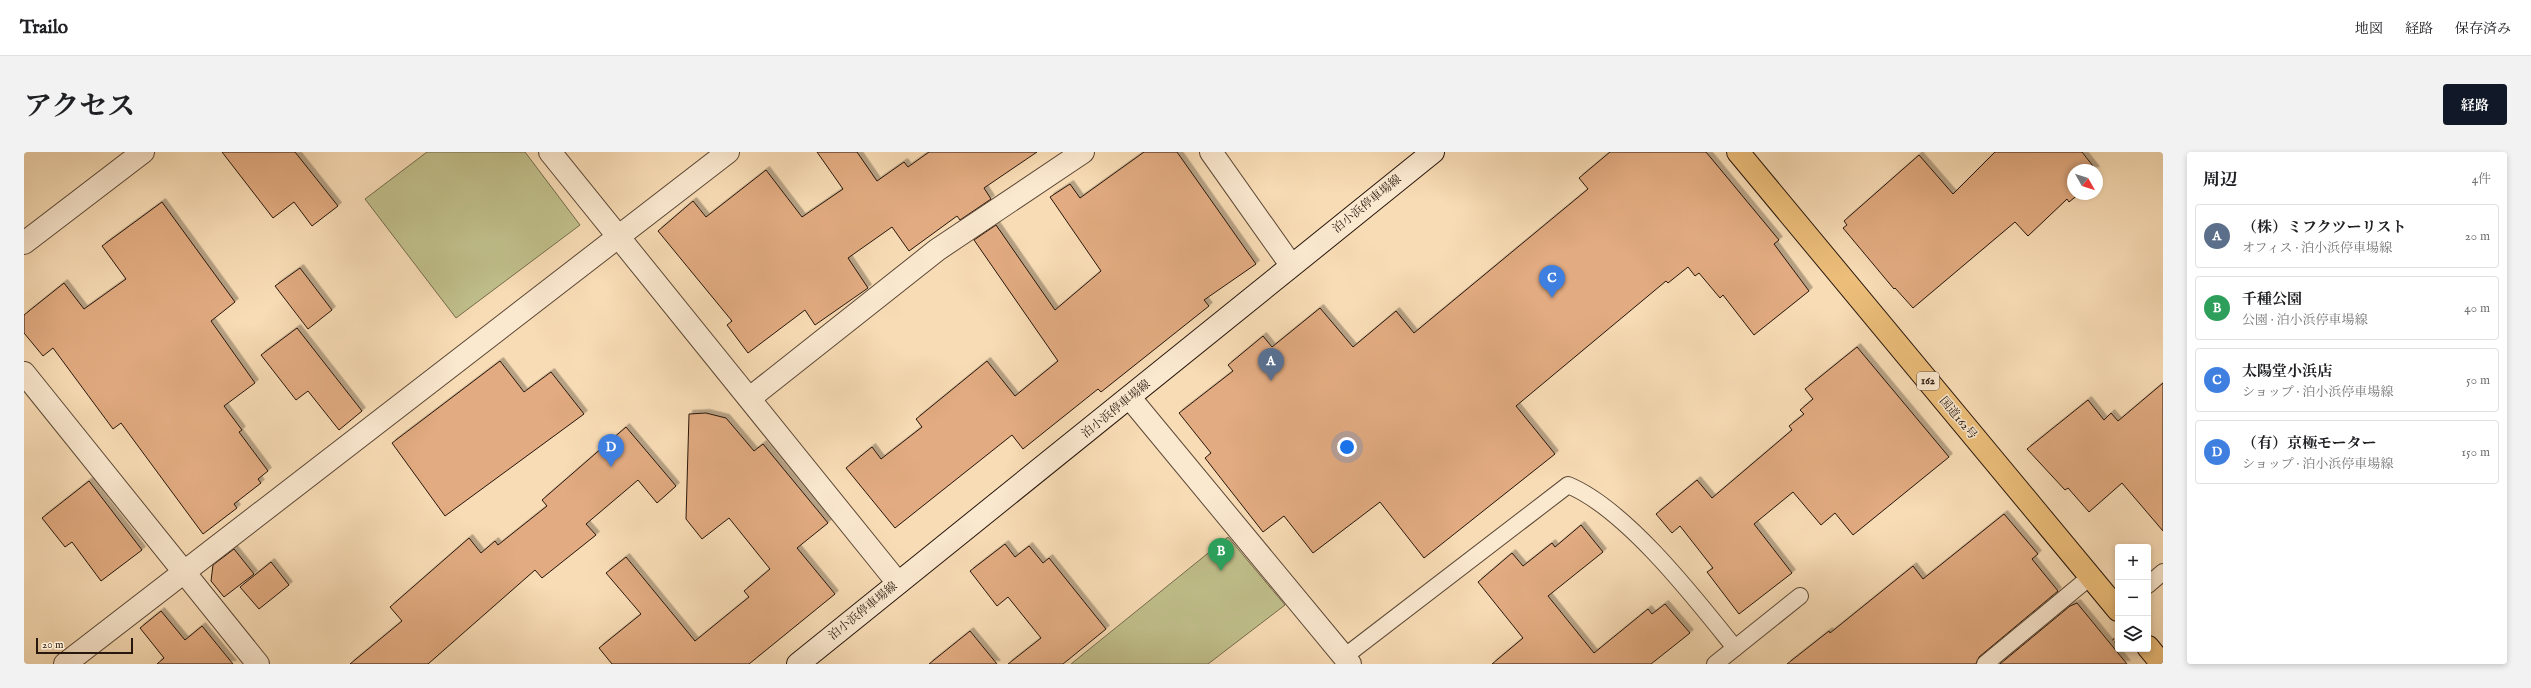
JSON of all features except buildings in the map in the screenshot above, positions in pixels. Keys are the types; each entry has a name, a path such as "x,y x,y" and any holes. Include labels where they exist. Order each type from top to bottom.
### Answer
{"highway":[{"name":"国道162号","path":"1738,152 2115,606"},
{"path":"2151,651 2162,664"}],"street":[{"path":"24,243 142,152"},
{"path":"550,152 898,582"},
{"path":"65,664 728,152"},
{"path":"750,398 937,250 1083,152"},
{"path":"1211,152 1291,265"},
{"name":"泊小浜停車場線","path":"798,664 898,582 1130,398 1291,265 1433,152"},
{"path":"24,373 258,664"},
{"path":"1130,398 1347,661"}],"lane":[{"path":"1347,661 1568,485 1583,491 1634,532 1671,572 1735,648"},
{"path":"2151,582 2163,572"},
{"path":"1985,664 2090,577"},
{"path":"1715,664 1800,596"}],"shaded area":[{"path":"427,152 525,152 580,225 456,318 365,199"},
{"path":"1228,537 1285,605 1208,664 1071,664"}],"place":[{"name":"太陽堂小浜店","path":"1552,298"},
{"name":"（株）ミフクツーリスト","path":"1271,381"},
{"name":"（有）京極モーター","path":"611,467"},
{"name":"千種公園","path":"1221,571"}]}
